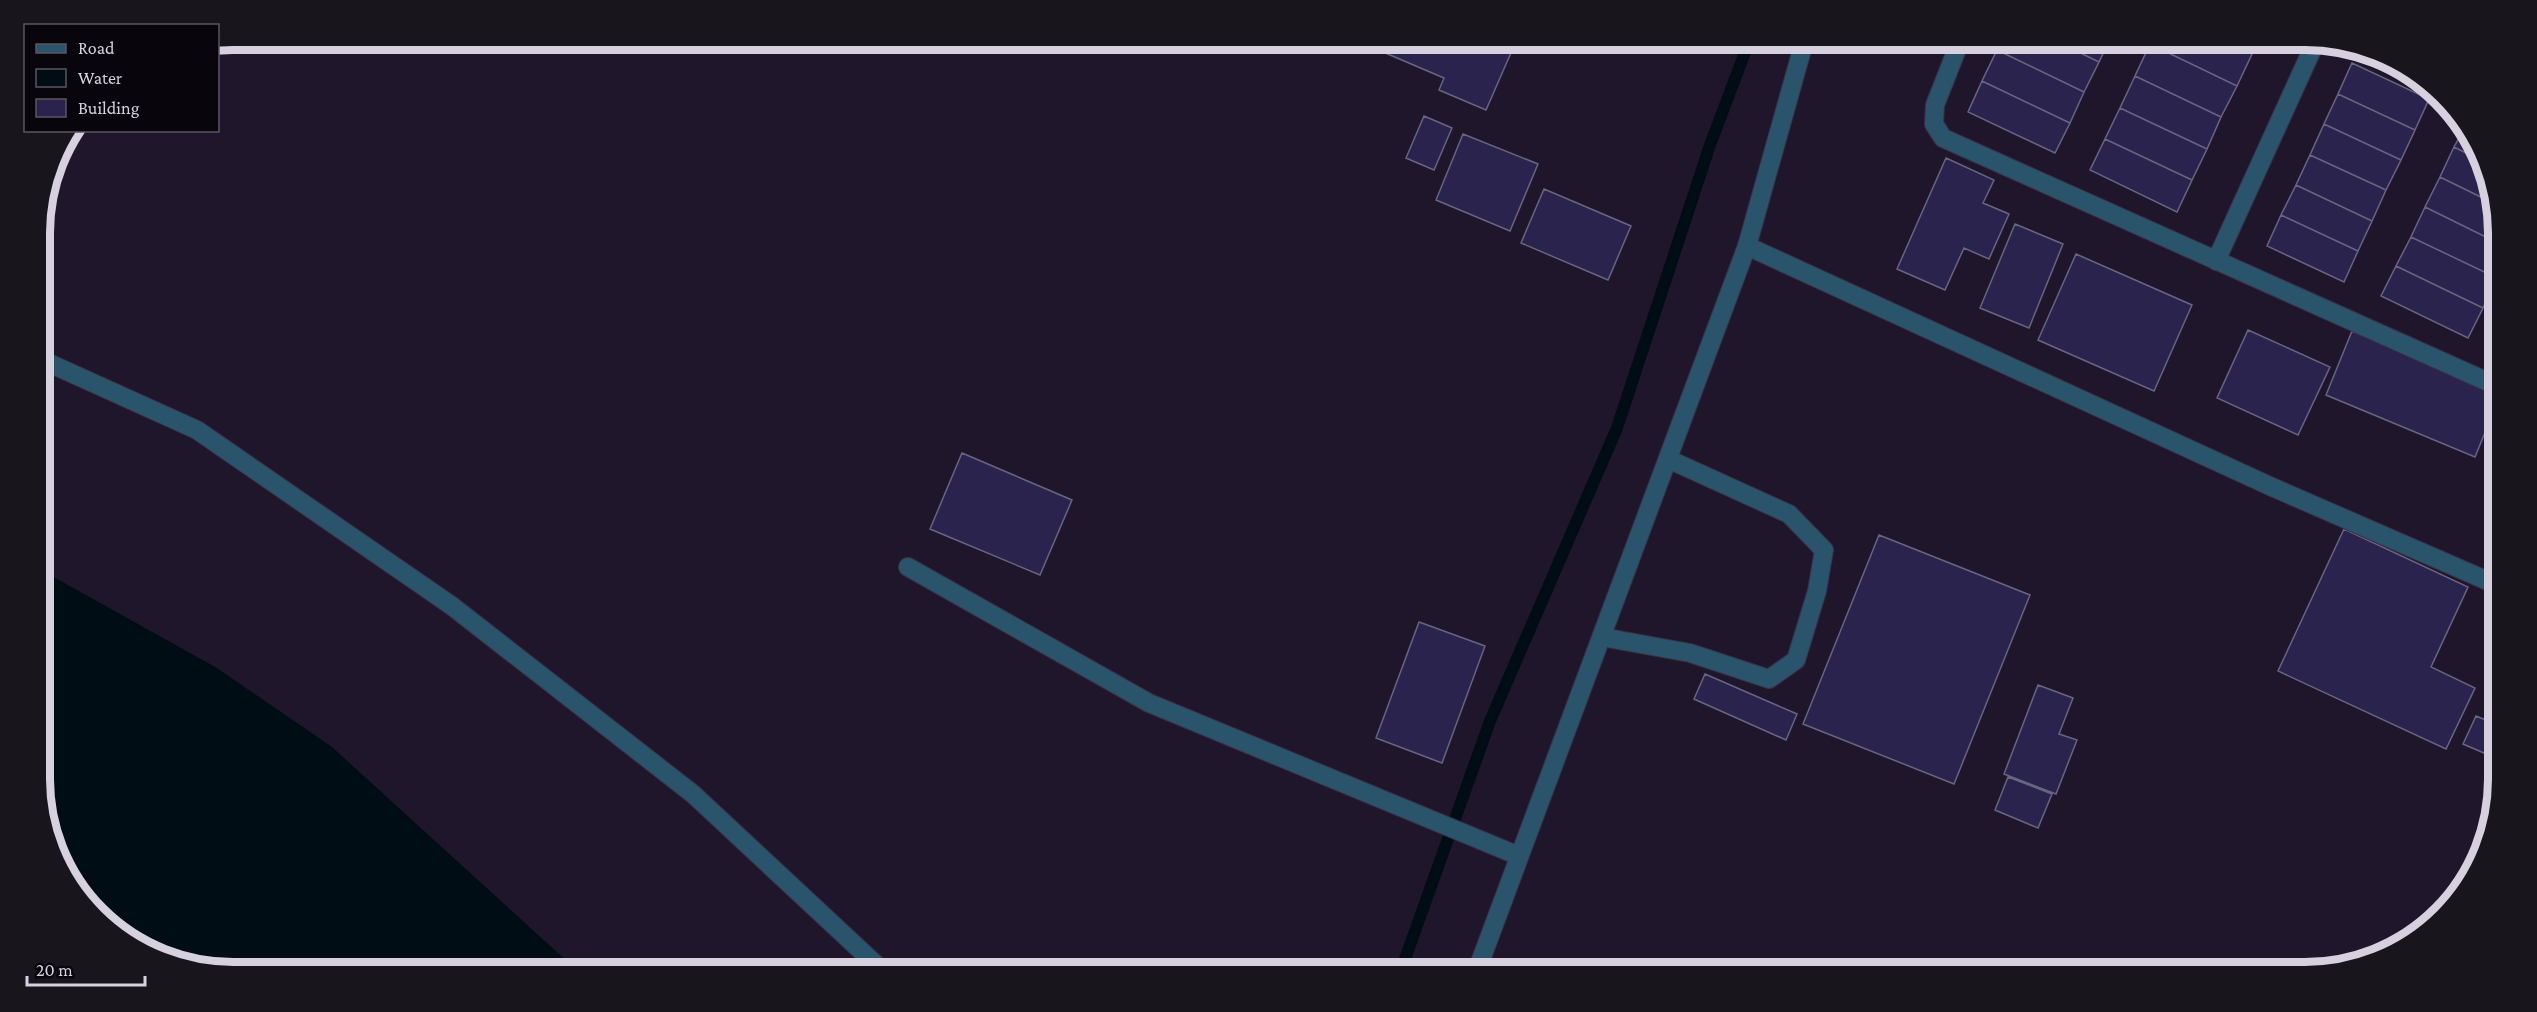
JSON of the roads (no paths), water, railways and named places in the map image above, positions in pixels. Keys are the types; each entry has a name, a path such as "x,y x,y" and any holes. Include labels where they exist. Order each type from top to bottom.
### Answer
{"street":[{"path":"1480,962 1748,246 1802,50"},
{"path":"1957,50 1935,105 1934,124 1943,138 2488,382"},
{"path":"2216,261 2312,50"},
{"path":"1748,246 2272,487 2488,581"},
{"path":"50,364 196,430 452,606 693,794 873,962"},
{"path":"1602,637 1689,653 1769,679 1796,660 1817,591 1824,550 1789,514 1668,459"},
{"path":"908,567 1149,703 1519,856"}],"water":[{"path":"50,575 217,668 332,747 568,962 208,961 173,953 131,932 95,900 80,881 68,861 53,816 50,780"}],"waterway":[{"path":"1404,962 1490,721 1617,428 1710,145 1746,50"}]}
